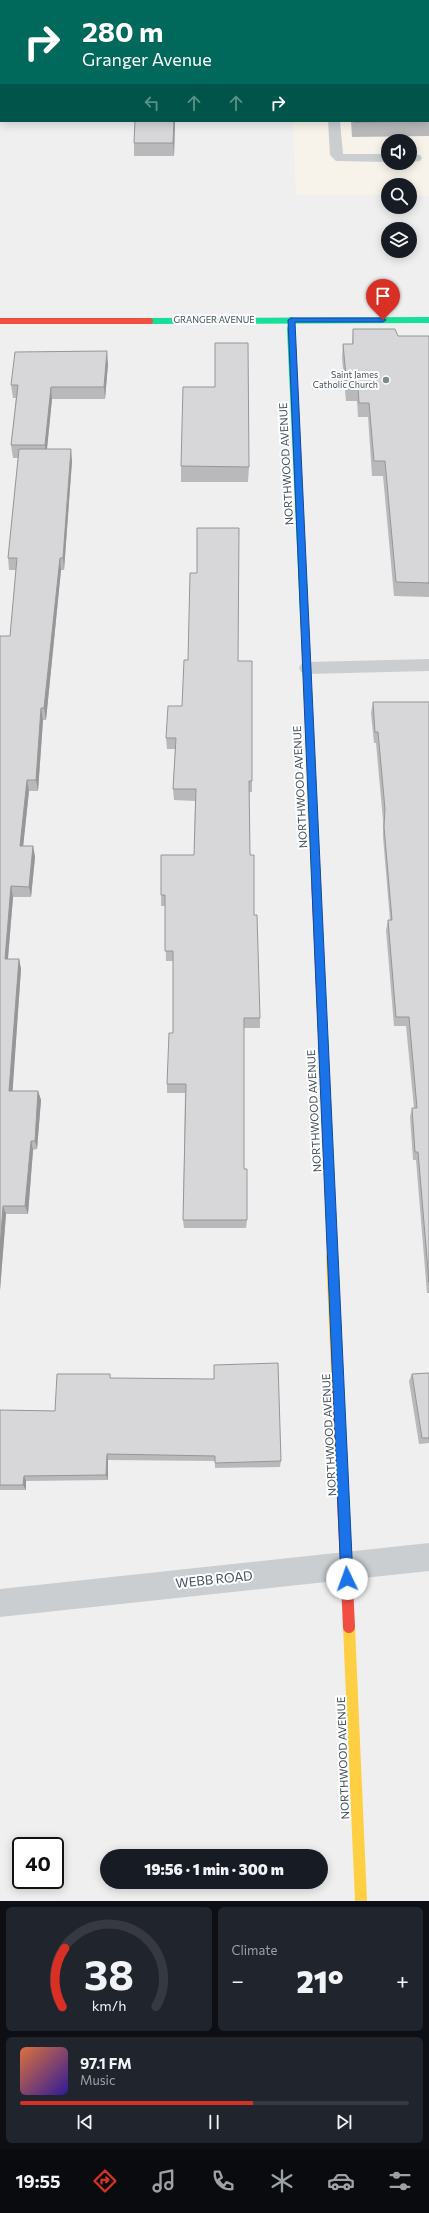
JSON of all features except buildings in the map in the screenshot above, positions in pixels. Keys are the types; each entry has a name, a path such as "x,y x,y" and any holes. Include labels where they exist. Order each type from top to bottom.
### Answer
{"street":[{"name":"NORTHWOOD AVENUE","path":"291,320 361,1901"},
{"name":"GRANGER AVENUE","path":"0,322 429,320"},
{"name":"WEBB ROAD","path":"0,1603 346,1564 429,1557"}],"lane":[{"path":"334,122 336,154 340,158 381,158"},
{"path":"307,668 429,665"}],"shaded area":[{"path":"293,122 429,122 429,196 417,195 417,178 381,178 381,195 296,195"}],"traffic: fast":[{"path":"291,320 304,613"},
{"path":"150,321 429,320"}],"traffic: slow":[{"path":"304,613 316,887"},
{"path":"327,1135 338,1392"},
{"path":"349,1627 361,1901"}],"traffic: jam":[{"path":"0,321 150,321"},
{"path":"316,887 327,1135"},
{"path":"338,1392 349,1627"}],"place":[{"name":"Saint James Catholic Church","path":"386,380"}],"route":[{"path":"347,1579 291,320 383,320"}]}
